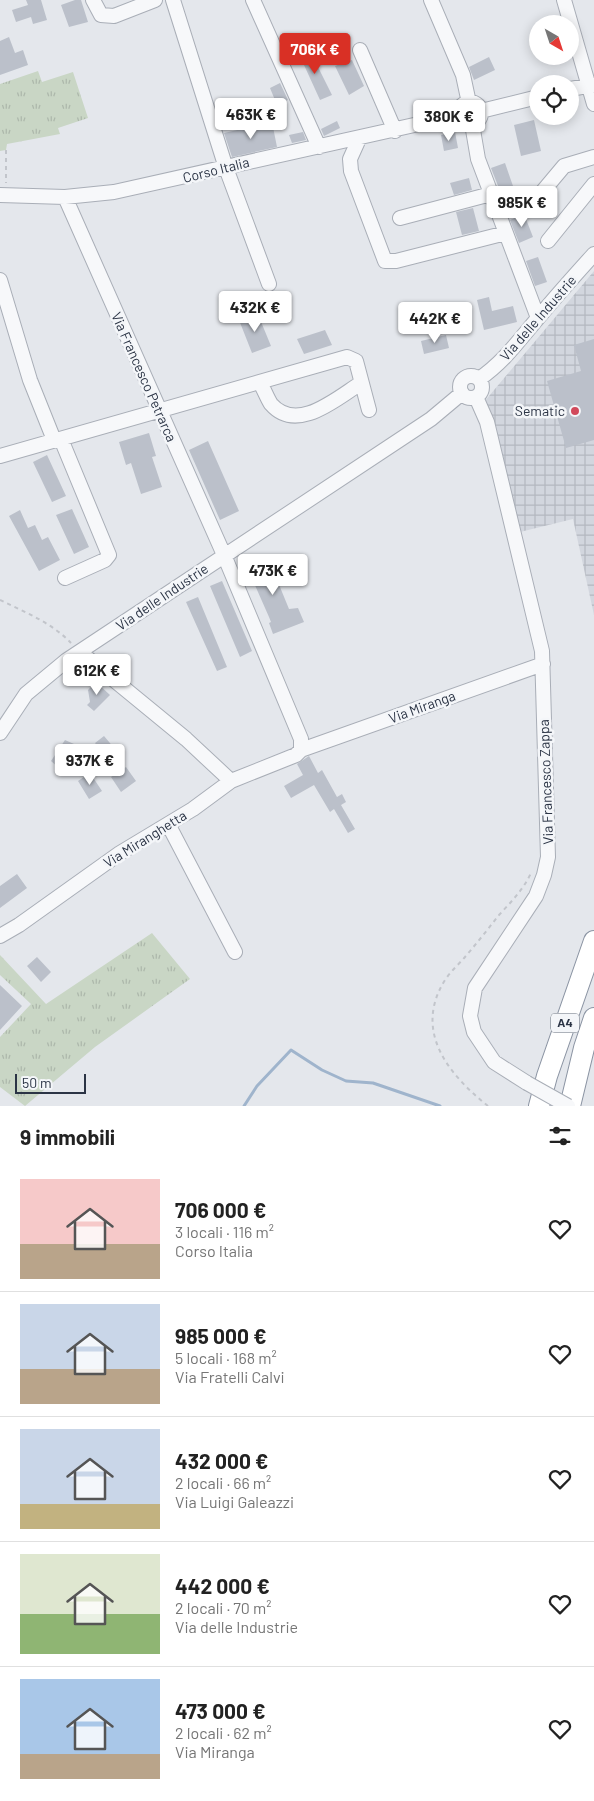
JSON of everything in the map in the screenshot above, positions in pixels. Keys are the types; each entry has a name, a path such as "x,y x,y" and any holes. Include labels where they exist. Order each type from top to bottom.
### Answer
{"highway":[{"name":"A4","path":"539,1106 547,1076 594,941"},
{"name":"A4","path":"569,1106 594,1018"}],"street":[{"path":"93,0 101,15 114,16 155,0"},
{"path":"173,0 226,168 269,284"},
{"path":"253,0 319,147"},
{"path":"431,0 463,75 469,103"},
{"path":"564,0 591,85 594,104"},
{"path":"360,50 395,131"},
{"path":"480,111 529,99"},
{"path":"469,103 475,104 480,111 479,119 472,124 465,123 459,115 461,107 469,103"},
{"name":"Corso Italia","path":"3,195 66,197 114,192 395,131 459,115"},
{"path":"472,124 478,160 538,318"},
{"path":"359,139 350,159 351,171 385,261 396,261 506,233"},
{"path":"538,197 564,166 594,157"},
{"path":"548,241 594,184"},
{"path":"400,218 491,194"},
{"name":"Via Francesco Petrarca","path":"66,197 158,410 224,556"},
{"name":"Via delle Industrie","path":"0,733 26,694 82,650 431,419 462,393 460,387 464,378 470,375 479,379 493,370 510,354 538,318 594,254"},
{"path":"0,280 6,319 30,380 108,554 105,560 65,578"},
{"path":"0,456 347,357 356,361 369,410"},
{"path":"462,393 470,398 476,397 482,389 479,379"},
{"path":"260,383 271,404 285,414 299,415 317,412 361,383"},
{"name":"Via Francesco Zappa","path":"476,397 486,422 542,651 548,857 536,896 475,988 470,1016 474,1032 494,1062 569,1106"},
{"path":"224,556 301,739 299,752"},
{"path":"82,650 186,739 231,781"},
{"name":"Via Miranga","path":"299,752 543,664"},
{"name":"Via Miranghetta","path":"0,936 19,926 120,853 168,824 231,781 299,752"},
{"path":"168,824 235,952"}],"path":[{"path":"3,195 6,150"},
{"path":"0,600 40,620 63,635 74,646 80,642 82,650"}],"shaded area":[{"path":"594,271 594,615 573,519 520,532 484,402"}],"green space":[{"path":"38,71 42,82 73,72 88,118 58,128 60,134 7,144 6,150 0,151 0,84"},
{"path":"152,933 190,979 95,1047 25,1106 0,1087 0,1037 31,1004 0,975 0,955 46,1004"}],"building":[{"path":"26,0 41,0 47,20 33,24 31,17 16,22 12,10 28,5"},
{"path":"81,0 88,22 69,27 61,5"},
{"path":"9,37 15,53 23,50 28,65 0,75 0,41"},
{"path":"309,49 332,95 320,100 299,54"},
{"path":"489,57 495,70 474,80 469,67"},
{"path":"352,60 364,86 349,95 335,66"},
{"path":"280,83 288,100 277,105 270,88"},
{"path":"337,121 340,128 324,136 321,129"},
{"path":"529,121 529,125 535,125 541,151 521,156 514,125"},
{"path":"272,122 277,147 232,157 224,133"},
{"path":"303,132 306,140 292,143 289,135"},
{"path":"455,132 458,148 444,151 441,135"},
{"path":"505,163 513,186 500,191 491,168"},
{"path":"469,178 472,190 454,195 450,183"},
{"path":"473,208 479,231 462,235 456,212"},
{"path":"524,214 533,237 519,243 510,220"},
{"path":"538,257 547,282 535,286 526,261"},
{"path":"489,297 492,311 513,306 517,322 484,330 477,300"},
{"path":"257,312 271,346 252,353 239,320"},
{"path":"325,330 332,345 304,354 297,339"},
{"path":"446,335 449,348 424,354 421,341"},
{"name":"Sematic","path":"594,339 594,440 566,448 547,381 581,371 574,345"},
{"path":"149,433 156,456 152,457 162,487 141,494 131,463 126,465 119,442"},
{"path":"208,441 239,511 220,520 189,450"},
{"path":"47,455 66,496 52,502 33,462"},
{"path":"72,509 89,547 74,554 56,515"},
{"path":"20,510 28,528 35,525 42,540 48,537 60,560 39,571 9,516"},
{"path":"269,556 289,609 298,608 304,622 273,634 269,623 271,622 246,565"},
{"path":"222,581 252,651 240,657 210,586"},
{"path":"198,597 227,667 217,671 186,602"},
{"path":"96,682 110,695 94,711 87,705 90,702 88,690"},
{"path":"104,736 115,749 105,756 95,743"},
{"path":"65,740 74,744 74,747 60,769 51,761"},
{"path":"309,756 318,773 322,770 337,797 342,794 346,802 341,805 355,829 348,833 334,809 330,812 314,785 291,798 284,786 303,775 297,764"},
{"path":"126,767 136,781 121,792 111,777"},
{"path":"90,773 102,791 89,799 78,781"},
{"path":"17,874 27,888 0,908 0,886"},
{"path":"37,957 51,972 41,982 27,966"},
{"path":"0,985 22,1006 0,1030"}],"waterway":[{"path":"244,1106 257,1086 291,1050 322,1070 346,1081 373,1083 440,1106"}],"place":[{"name":"Sematic","path":"575,411"}]}
